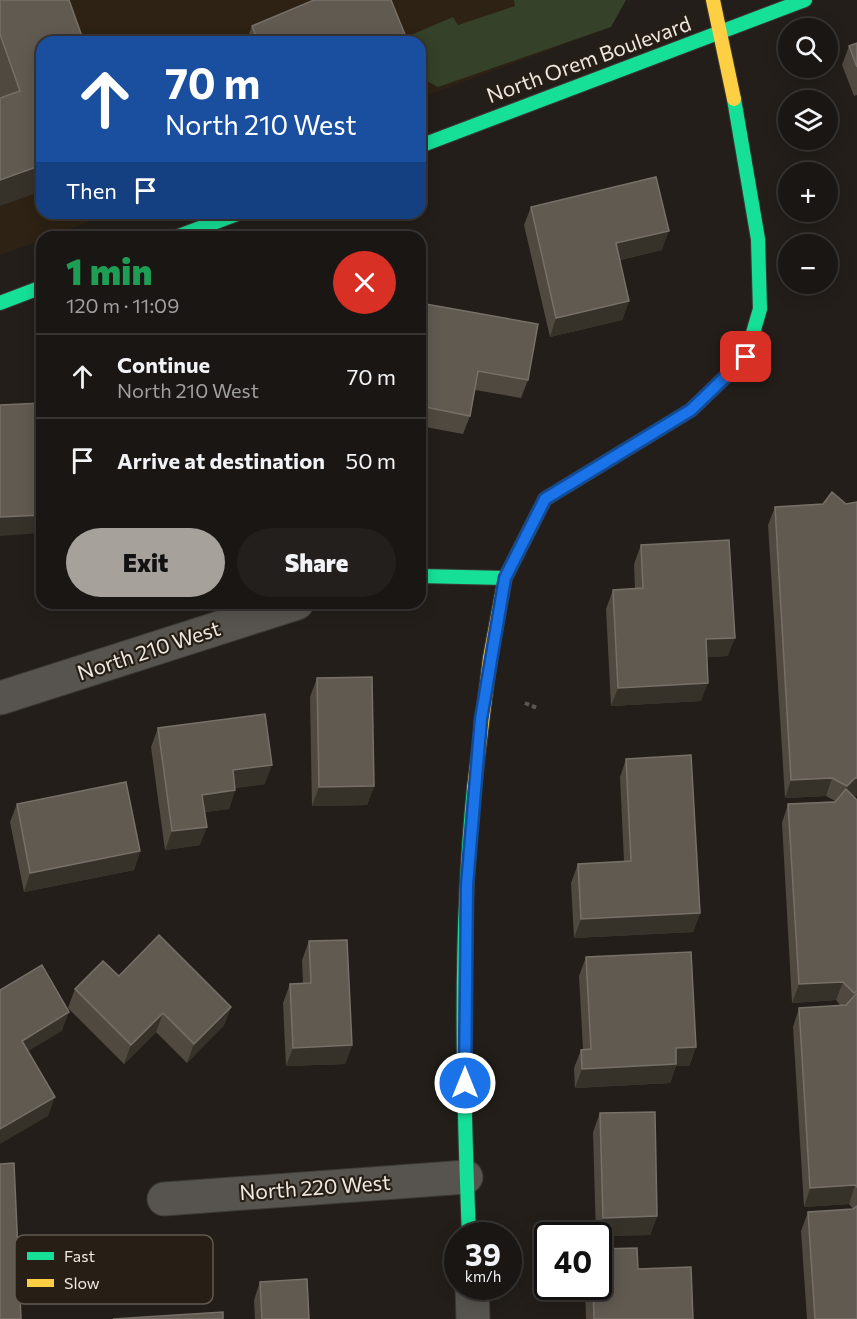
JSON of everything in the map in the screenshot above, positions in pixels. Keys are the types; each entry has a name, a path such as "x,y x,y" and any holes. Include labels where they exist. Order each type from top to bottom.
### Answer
{"street":[{"path":"468,1222 466,1177 467,885 481,719 505,578 545,499 691,410 746,357 760,309 758,239 722,33 713,0"},
{"name":"North Orem Boulevard","path":"426,144 805,0"},
{"path":"192,231 224,219"},
{"path":"0,303 36,289"},
{"path":"426,576 505,578"},
{"name":"North 210 West","path":"0,698 278,609"},
{"name":"North 220 West","path":"164,1199 466,1177"},
{"path":"472,1300 473,1319"}],"shaded area":[{"path":"0,0 626,0 611,27 426,96 426,36 36,36 36,219 97,219 65,231 36,231 36,242 0,255"}],"green space":[{"path":"514,0 626,0 611,27 438,87 426,81 426,36 409,36 453,17 458,25 515,6"}],"building":[{"path":"0,0 69,0 82,36 36,36 36,167 0,180 0,98 20,91 0,34"},
{"path":"314,0 391,0 406,36 256,36 252,26"},
{"path":"857,43 857,67 849,46"},
{"path":"656,177 669,231 616,243 629,301 556,318 531,207"},
{"path":"426,304 538,324 528,380 478,371 470,416 426,407"},
{"path":"36,403 36,515 0,517 0,405"},
{"path":"832,492 846,504 857,502 857,778 847,786 832,778 791,780 775,507 823,504"},
{"path":"729,540 735,638 706,639 708,683 618,688 613,590 643,588 641,545"},
{"path":"372,677 374,786 319,787 317,678"},
{"path":"265,714 272,765 233,770 235,790 202,795 207,827 172,831 158,728"},
{"path":"691,755 700,913 581,919 578,864 631,861 626,759"},
{"path":"126,782 140,851 30,873 17,804"},
{"path":"846,789 857,800 857,991 854,993 843,982 799,984 788,804 835,802"},
{"path":"159,935 231,1007 194,1044 163,1013 131,1045 75,989 103,961 119,976"},
{"path":"347,940 352,1045 293,1048 290,984 311,983 309,941"},
{"path":"691,952 696,1047 676,1048 676,1064 582,1069 581,1050 591,1049 586,957"},
{"path":"42,965 69,1012 22,1041 55,1097 0,1129 0,990"},
{"path":"857,993 857,1187 855,1185 810,1188 799,1008 846,1005"},
{"path":"655,1112 657,1216 603,1218 600,1113"},
{"path":"14,1163 17,1235 15,1235 15,1304 20,1304 21,1319 0,1319 0,1164"},
{"path":"857,1206 857,1319 815,1319 808,1212 853,1209"},
{"path":"637,1248 638,1269 691,1267 693,1319 594,1319 593,1300 612,1300 612,1249"},
{"path":"307,1279 309,1319 262,1319 260,1282"},
{"path":"223,1312 223,1319 113,1319"}],"traffic: fast":[{"path":"426,144 805,0"},
{"path":"426,576 505,578 545,499 691,410 746,357 760,309 758,239 734,99"},
{"path":"192,231 224,219"},
{"path":"0,303 36,289"},
{"path":"468,1222 464,1068 464,956 474,788"}],"traffic: slow":[{"path":"713,0 734,99"},
{"path":"474,788 490,658 505,578"}],"route":[{"path":"465,1083 467,885 481,719 495,625 505,578 545,499 691,410 746,357"}]}
